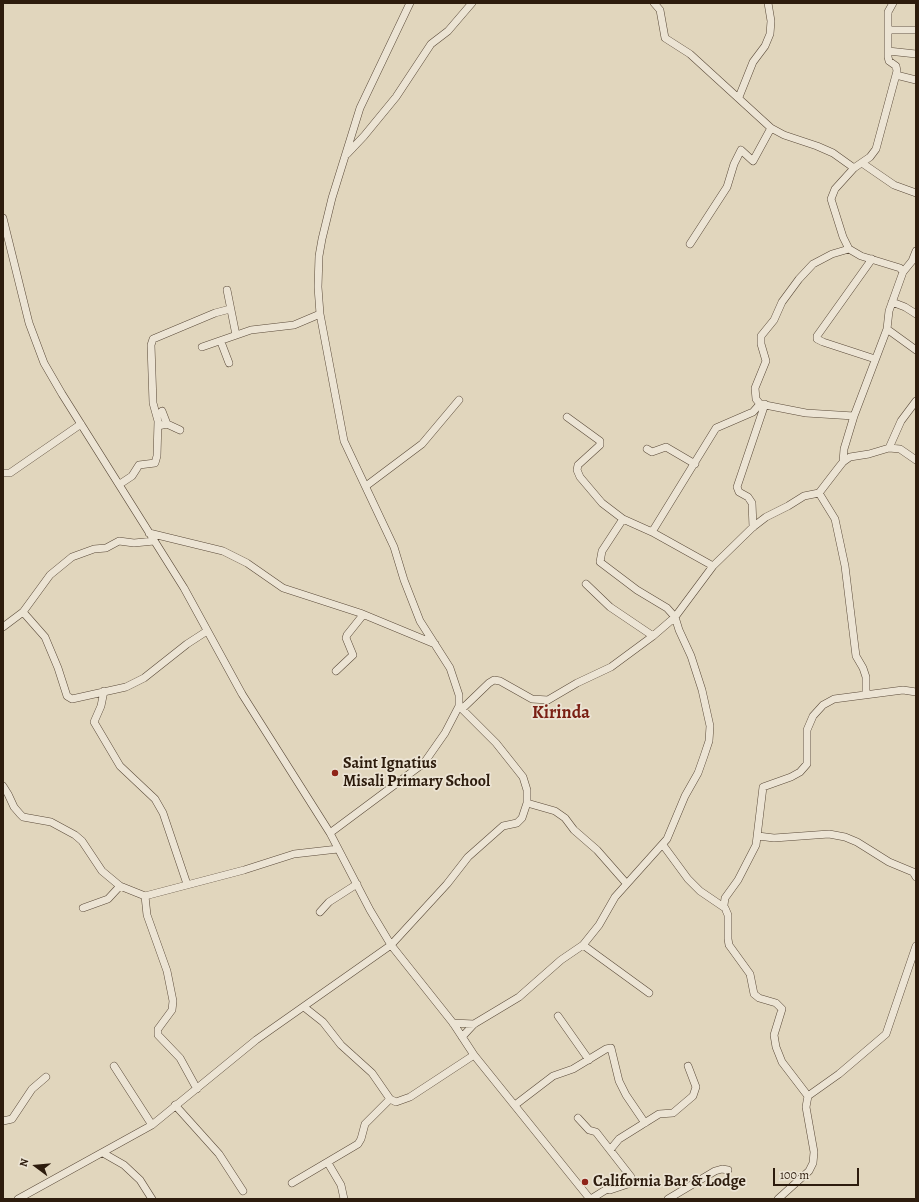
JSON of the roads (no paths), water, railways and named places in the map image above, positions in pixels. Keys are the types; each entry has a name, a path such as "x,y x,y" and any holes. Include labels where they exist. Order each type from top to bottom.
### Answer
{"street":[{"path":"18,1199 152,1125 256,1040 391,945 448,884 472,853 503,826 517,823 522,818 527,803 525,784 516,766 479,724 460,708 459,695 450,668 420,621 404,580 394,547 344,441 320,314 318,287 319,256 332,198 360,108 410,3"},
{"path":"346,155 364,136 396,97 431,44 448,31 472,3"},
{"path":"654,3 660,10 665,38 690,54 739,97 771,128 784,135 828,151 854,168"},
{"path":"739,97 753,62 765,46 770,34 771,21 768,3"},
{"path":"893,3 888,12 888,51 889,61 897,67 876,149 862,163 854,168 835,189 831,199 843,237 849,249 861,256 900,268 903,272"},
{"path":"888,30 916,30"},
{"path":"888,51 916,54"},
{"path":"896,75 916,80"},
{"path":"690,244 727,187 734,164 741,150 753,161 771,128"},
{"path":"862,163 894,185 916,193"},
{"path":"3,218 29,323 44,363 184,588 242,694 330,833 356,884 391,945 453,1023 474,1055 590,1199 607,1189 610,1190 628,1184 630,1181 629,1174 596,1132 589,1130 578,1118"},
{"path":"849,249 832,254 813,264 799,279 782,302 774,320 763,332 760,340 766,361 755,388 756,399 762,404 806,413 854,416"},
{"path":"843,462 844,449 854,416 887,329 892,302 903,272 912,261 916,251"},
{"path":"872,260 817,336 817,340 875,359"},
{"path":"228,290 230,309 236,334"},
{"path":"892,302 905,307 916,314"},
{"path":"120,484 132,476 138,465 155,462 159,444 158,426 153,403 154,384 151,345 153,339 215,313 230,309"},
{"path":"202,347 221,342 236,334 251,330 294,325 320,314"},
{"path":"887,329 916,350"},
{"path":"221,342 229,363"},
{"path":"366,486 422,444 459,400"},
{"path":"889,448 901,421 916,401"},
{"path":"652,532 716,428 752,412 762,404"},
{"path":"753,527 752,503 748,497 739,492 737,487 762,404"},
{"path":"162,411 167,424"},
{"path":"567,417 596,437 600,443 578,465 577,470 580,477 602,503 623,519 652,532 713,566"},
{"path":"3,473 10,474 81,424"},
{"path":"158,426 167,424 180,430"},
{"path":"647,449 652,452 666,447 695,464"},
{"path":"330,833 424,763 445,734 460,708 488,683 494,680 532,699 540,701 548,700 576,683 611,667 653,636 675,617 713,566 753,527 766,517 804,496 819,493 843,462 850,457 869,454 889,448 900,449 916,460"},
{"path":"819,493 835,519 845,566 856,656 866,677 866,694"},
{"path":"462,1037 474,1024 519,996 561,960 583,945 591,936 615,897 626,883 662,846 670,833 685,796 698,773 709,741 710,726 704,697 691,656 679,630 675,617 667,608 637,590 600,562 602,552 623,519"},
{"path":"149,533 223,551 247,563 283,588 363,615 436,644"},
{"path":"3,627 23,612 50,575 72,557 94,549 106,548 119,541 134,543 154,541"},
{"path":"586,584 610,607 653,636"},
{"path":"23,612 45,637 58,668 68,698 72,699 126,687 144,678 187,644 207,631"},
{"path":"336,671 353,655 346,638 363,615"},
{"path":"808,1096 782,1062 776,1047 774,1035 782,1009 776,1003 759,998 754,994 750,974 729,944 728,915 724,902 742,874 756,845 763,787 791,777 804,769 808,760 807,730 813,716 823,705 834,699 866,694 903,690 916,692"},
{"path":"104,691 101,706 94,718 94,722 120,766 155,799 163,813 187,884"},
{"path":"3,786 14,807 23,817 51,822 75,835 82,841 102,871 120,886 145,896 244,870 294,854 338,849"},
{"path":"527,803 555,811 565,818 574,830 597,850 626,883"},
{"path":"758,836 774,838 830,834 845,837 858,842 889,862 913,872 916,877"},
{"path":"662,846 688,879 700,891 716,901 724,902"},
{"path":"320,912 329,902 356,884"},
{"path":"83,908 108,899 120,886"},
{"path":"145,896 147,915 167,971 173,1001 172,1010 158,1028 158,1035 180,1058 198,1088"},
{"path":"583,945 649,993"},
{"path":"778,1199 809,1171 813,1163 814,1152 806,1107 808,1096 839,1074 886,1034 916,946"},
{"path":"304,1006 323,1022 341,1045 372,1073 390,1099 399,1102 410,1098 474,1055"},
{"path":"558,1016 588,1060"},
{"path":"453,1023 474,1024"},
{"path":"515,1105 553,1076 573,1069 606,1049 612,1050 619,1081 626,1095 645,1123"},
{"path":"114,1066 152,1125"},
{"path":"610,1150 619,1140 645,1123 659,1114 673,1113 693,1096 696,1087 688,1066"},
{"path":"3,1121 12,1118 32,1089 46,1078"},
{"path":"292,1182 328,1163 358,1144 365,1124 390,1099"},
{"path":"175,1105 219,1154 243,1191"},
{"path":"103,1152 124,1165 140,1180 152,1199"},
{"path":"328,1163 341,1185 344,1199"},
{"path":"668,1199 714,1171 722,1169 728,1170"}],"place":[{"name":"Saint Ignatius Misali Primary School","path":"335,773"},
{"name":"California Bar & Lodge","path":"585,1182"}],"district":[{"name":"Kirinda","path":"561,714"}]}
